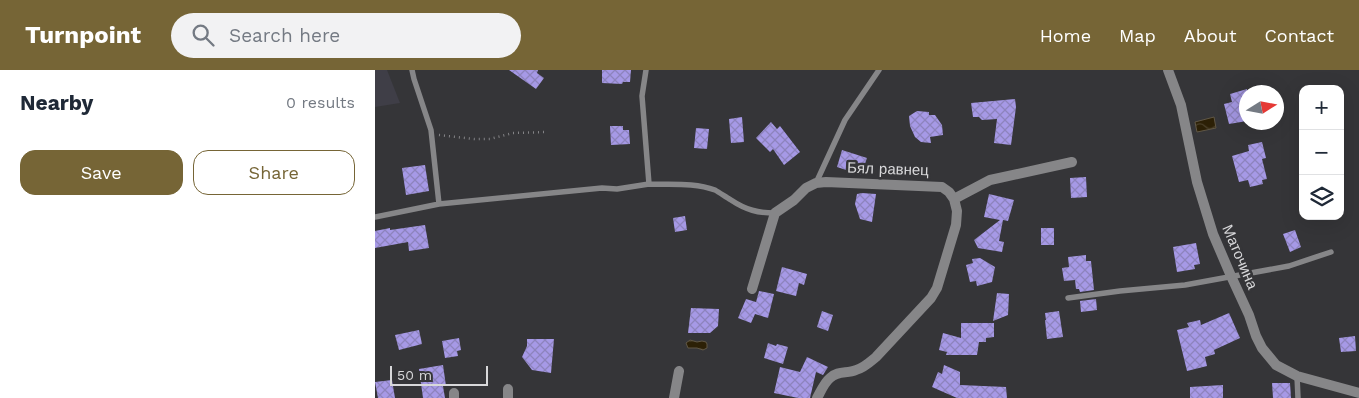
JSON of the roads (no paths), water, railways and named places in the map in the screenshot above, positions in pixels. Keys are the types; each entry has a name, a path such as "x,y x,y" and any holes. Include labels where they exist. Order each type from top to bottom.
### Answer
{"street":[{"name":"Маточина","path":"1168,70 1181,105 1197,182 1213,234 1262,348 1276,365 1297,376 1359,393"},
{"path":"817,398 831,376 839,372 855,371 876,357 934,293 956,225 957,211 954,199 991,180 1072,162"},
{"name":"Бял равнец","path":"816,183 942,186 954,199"},
{"path":"752,289 775,213 806,188 816,183"},
{"path":"674,398 679,371"}],"lane":[{"path":"412,70 431,134 439,204"},
{"path":"646,70 642,96 649,184"},
{"path":"816,183 845,120 879,70"},
{"path":"375,217 439,204 602,188 617,189 649,184 702,187 715,190 750,211 775,213"},
{"path":"1068,298 1185,285 1289,266 1331,252"},
{"path":"1297,376 1298,398"}],"water":[{"path":"1214,117 1216,128 1197,132 1195,122"},
{"path":"690,340 706,342 707,348 703,350 688,348 686,343"}]}
